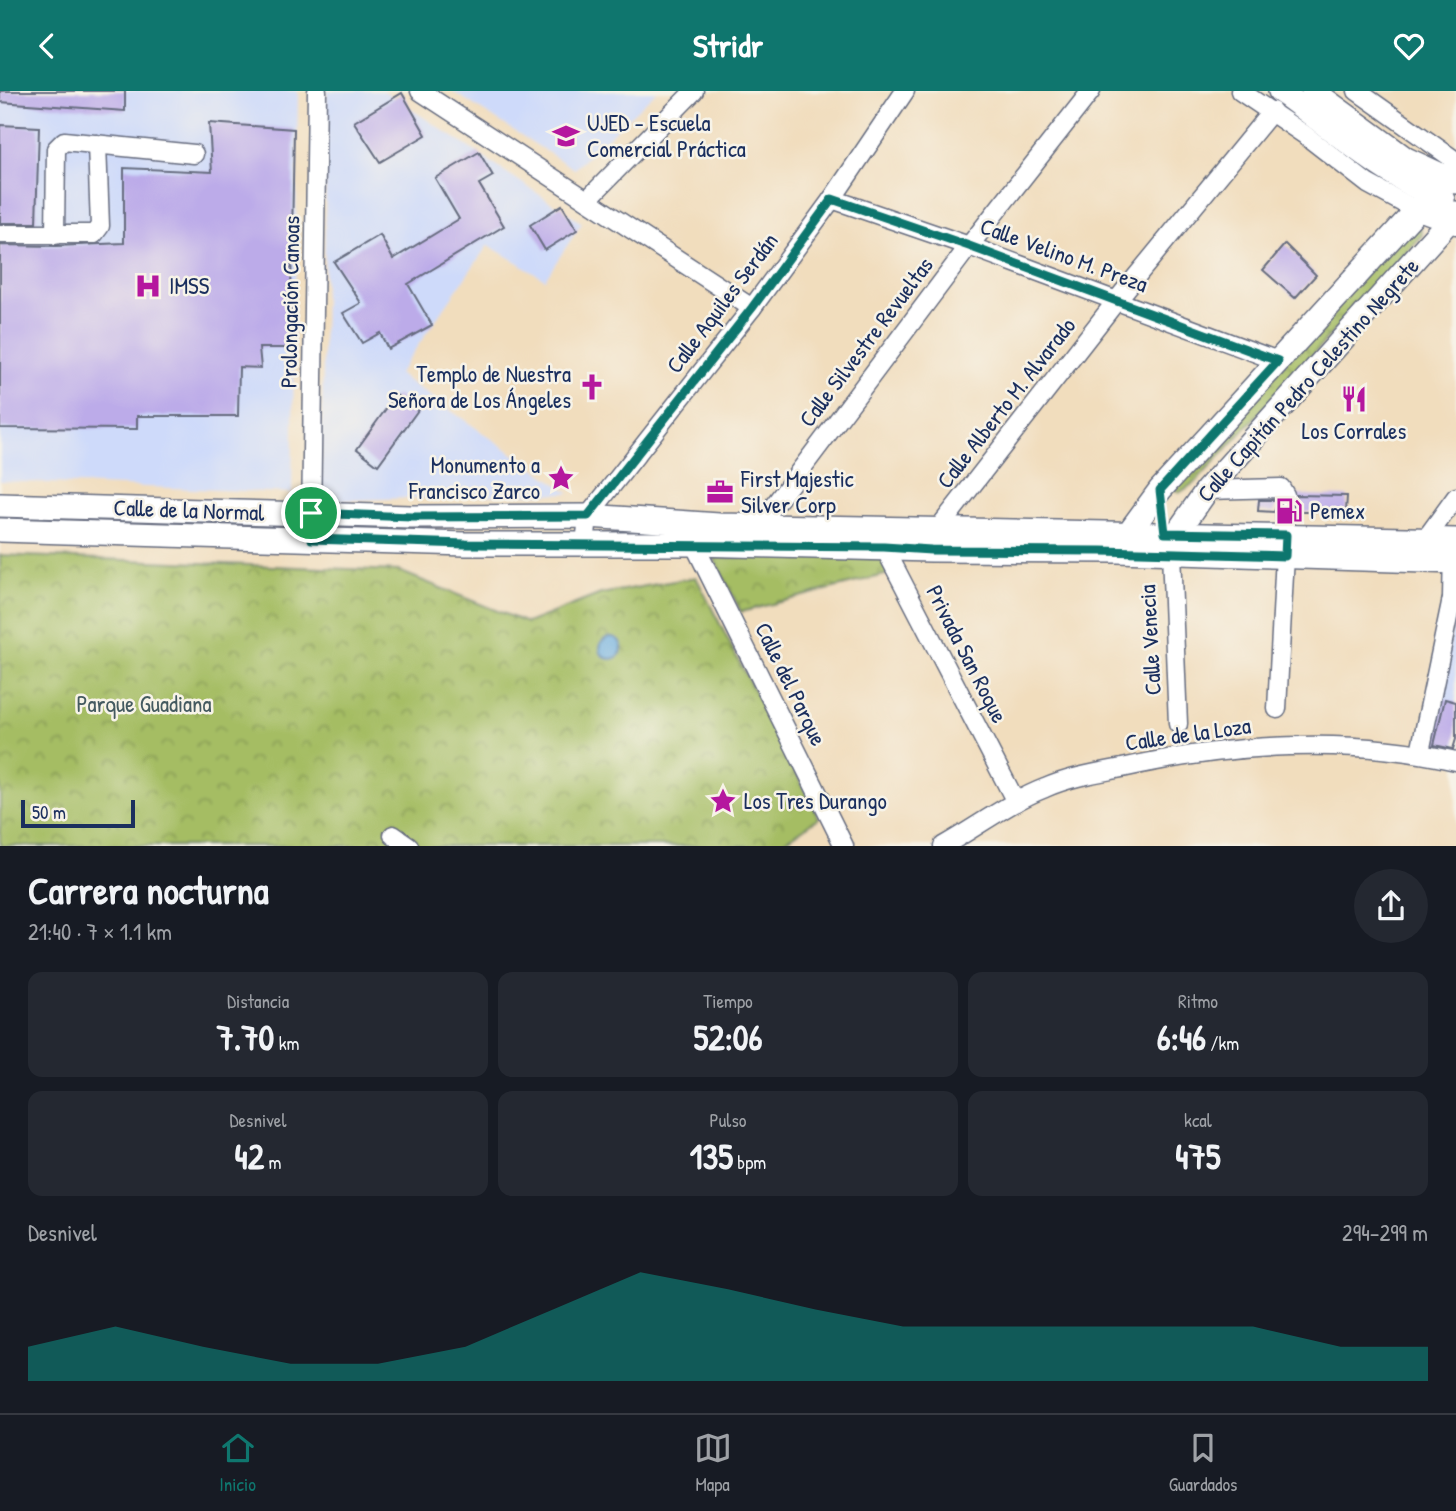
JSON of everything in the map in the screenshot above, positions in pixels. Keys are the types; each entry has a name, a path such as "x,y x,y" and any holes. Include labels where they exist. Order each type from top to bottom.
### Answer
{"main road":[{"path":"1313,91 1406,159 1443,182 1454,216"},
{"path":"1276,101 1388,173 1443,182"},
{"name":"Calle Capitán Pedro Celestino Negrete","path":"1122,543 1160,494 1278,361 1443,182"},
{"name":"Calle Capitán Pedro Celestino Negrete","path":"1171,540 1207,490 1454,216"},
{"path":"1160,494 1166,502 1176,503 1207,490"},
{"path":"1160,494 1171,540"},
{"name":"Calle de la Normal","path":"0,505 411,517 588,516 719,525 760,524 879,537"},
{"path":"694,544 704,530 719,525"},
{"path":"879,537 938,529 1122,543"},
{"name":"Calle de la Normal","path":"0,530 585,545 879,537"},
{"path":"879,537 931,550 1171,540 1285,546 1411,559 1455,551"},
{"path":"1285,546 1426,539 1455,551"}],"street":[{"name":"Prolongación Canoas","path":"312,539 317,91"},
{"path":"420,91 752,308"},
{"path":"587,200 694,91"},
{"name":"Calle Aquiles Serdán","path":"588,516 752,308 832,199 905,91"},
{"name":"Calle Silvestre Revueltas","path":"760,524 969,246 1091,91"},
{"path":"1240,91 1276,101"},
{"path":"1357,91 1411,132 1443,182"},
{"name":"Calle Alberto M. Alvarado","path":"938,529 1276,101"},
{"path":"55,235 57,145 64,141 194,155"},
{"path":"0,234 90,236 100,226 97,144"},
{"name":"Calle Velino M. Preza","path":"832,199 969,246 1278,361"},
{"path":"1207,490 1281,488 1285,503 1285,546 1277,709"},
{"path":"1411,559 1456,497"},
{"path":"585,545 588,516"},
{"name":"Privada San Roque","path":"879,537 1016,802"},
{"name":"Calle Venecia","path":"1171,540 1178,724"},
{"name":"Calle del Parque","path":"694,544 844,846"},
{"path":"1420,753 1452,598 1455,551"},
{"name":"Calle de la Loza","path":"943,846 1016,802 1072,778 1220,751 1321,746 1420,753 1456,761"},
{"path":"393,835 409,846"}],"shaded area":[{"name":"IMSS","path":"0,91 298,91 292,493 0,481"},
{"path":"327,91 384,91 582,223 545,279 488,245 398,374 570,493 321,501"},
{"name":"UJED - Escuela Comercial Práctica","path":"452,91 657,91 574,169"},
{"path":"1456,609 1456,751 1429,743"}],"green space":[{"path":"1408,224 1420,227 1422,235 1197,481 1179,493 1173,489"},
{"path":"878,553 888,574 741,612 714,558"},
{"name":"Parque Guadiana","path":"0,555 399,571 527,623 601,594 696,577 819,818 777,846 0,846"}],"water":[{"path":"607,637 615,637 622,644 622,652 615,659 607,659 600,652 600,644"}],"building":[{"path":"0,91 125,91 125,111 0,102"},
{"path":"402,93 426,135 380,162 354,122"},
{"path":"209,123 294,129 290,348 259,348 261,368 239,367 238,416 137,416 137,429 0,428 0,245 124,243 124,168 212,172"},
{"path":"0,125 39,127 36,223 0,223"},
{"path":"479,152 493,176 479,184 504,226 408,284 432,325 388,349 380,333 362,343 343,313 361,303 334,262 380,235 393,259 459,219 435,178"},
{"path":"562,205 577,230 545,250 530,225"},
{"path":"1285,244 1316,275 1295,298 1263,270"},
{"path":"396,395 418,410 378,465 357,449"},
{"path":"1296,495 1347,496 1346,512 1296,512 1292,504"},
{"path":"1259,500 1275,500 1278,503 1274,512 1258,511"},
{"path":"1445,699 1456,702 1456,739 1453,749 1434,745"}],"place":[{"name":"UJED - Escuela Comercial Práctica","path":"566,136"},
{"name":"IMSS","path":"148,286"},
{"name":"Templo de Nuestra Señora de Los Ángeles","path":"592,387"},
{"name":"Los Corrales","path":"1354,399"},
{"name":"Monumento a Francisco Zarco","path":"561,478"},
{"name":"First Majestic Silver Corp","path":"720,492"},
{"name":"Pemex","path":"1289,511"},
{"name":"Los Tres Durango","path":"723,801"}],"route":[{"path":"832,199 969,246 1278,361 1160,490 1160,498 1165,533 1286,535 1285,556 694,544 466,544 312,539 311,513 411,517 588,516 752,308 832,199"}]}
